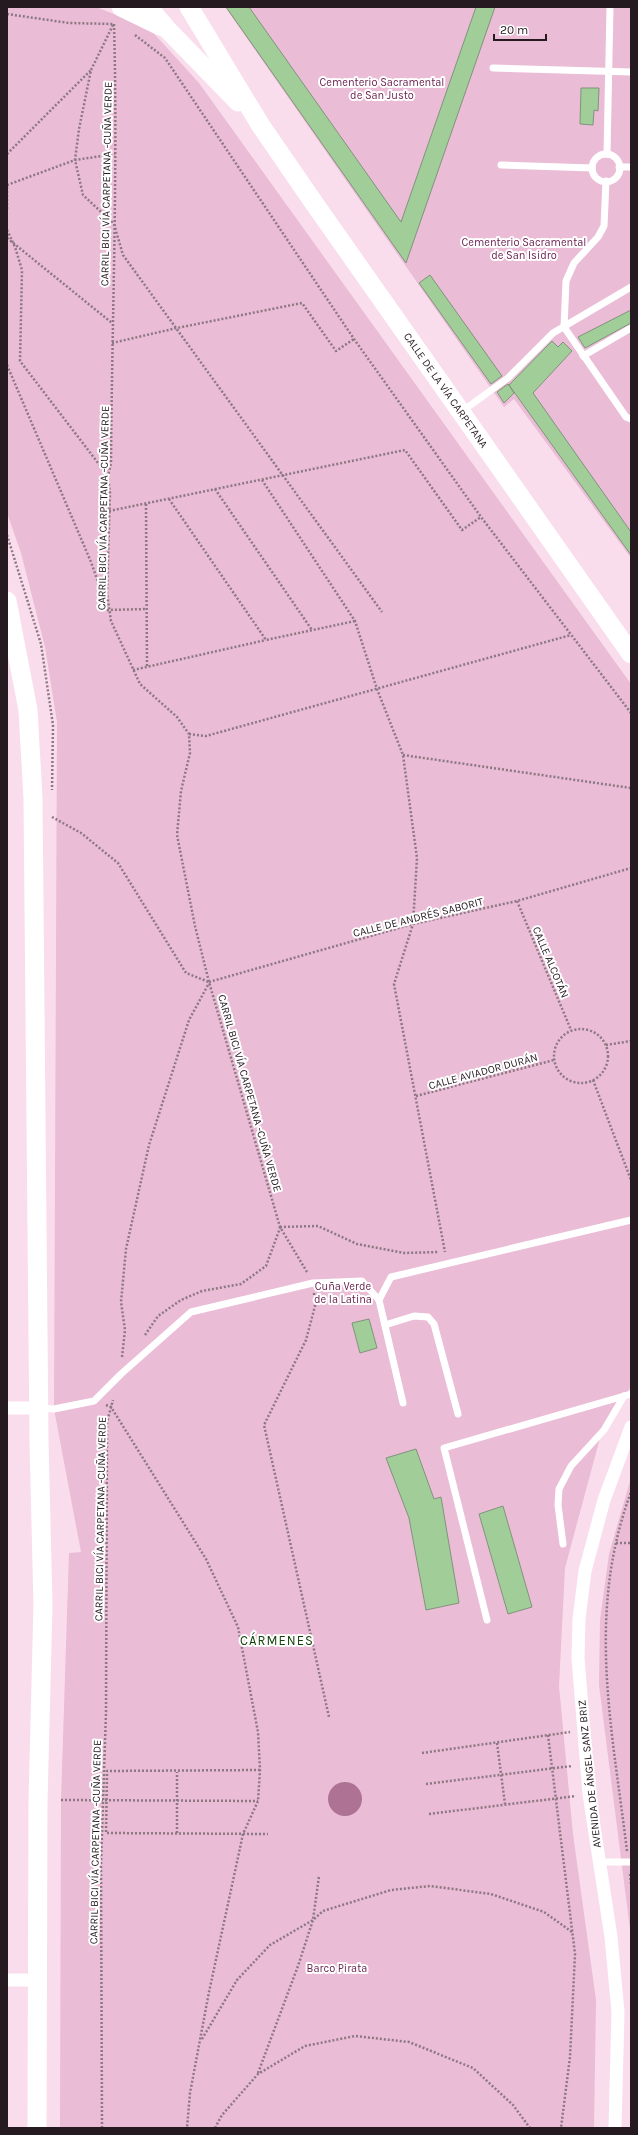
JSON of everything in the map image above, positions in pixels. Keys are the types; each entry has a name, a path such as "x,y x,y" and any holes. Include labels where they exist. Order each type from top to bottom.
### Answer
{"street":[{"name":"CALLE DE LA VÍA CARPETANA","path":"148,7 167,29 261,126"},
{"name":"CALLE DE LA VÍA CARPETANA","path":"189,7 261,126 631,654"},
{"path":"122,10 167,29"},
{"path":"7,601 28,710 33,798 39,1408 43,1605 38,1801 37,2128"},
{"path":"7,1408 39,1408"},
{"name":"AVENIDA DE ÁNGEL SANZ BRIZ","path":"615,2128 618,2012 611,1937 589,1794 578,1658 579,1619 585,1571 604,1500 631,1427"},
{"path":"7,1980 38,1980"}],"lane":[{"path":"607,154 610,7"},
{"path":"493,68 631,72"},
{"path":"607,154 616,159 619,166 619,171 614,178 606,182 597,179 592,168 595,159 607,154"},
{"path":"501,165 592,168"},
{"path":"619,166 631,167"},
{"path":"606,182 604,226 598,237 574,263 566,281 564,327 626,417 631,418"},
{"path":"461,412 508,378 553,333 631,287"},
{"path":"583,356 631,328"},
{"path":"379,1300 391,1277 631,1220"},
{"path":"39,1408 54,1409 94,1401 121,1374 191,1312 313,1283 362,1281 379,1300 403,1402"},
{"path":"385,1325 414,1316 428,1317 434,1324 458,1414"},
{"path":"562,1544 558,1505 559,1489 570,1466 604,1430 628,1395"},
{"path":"487,1620 444,1448 628,1395"},
{"path":"599,1862 630,1862"}],"path":[{"name":"CARRIL BICI VÍA CARPETANA -CUÑA VERDE","path":"122,10 114,24 115,154 111,463 108,476 108,610 116,635 140,684 177,717 190,734 190,753 180,798 177,835 195,926 209,982 280,1228 313,1283"},
{"path":"7,14 69,23 114,24 119,26"},
{"path":"114,24 91,70 79,129 75,160 83,195 114,224 123,255 382,612"},
{"path":"133,34 165,58 354,339 481,517 631,713"},
{"path":"7,154 91,70"},
{"path":"7,209 7,185 75,160 115,154"},
{"path":"7,230 15,247 22,270 20,361 102,465 108,476"},
{"path":"7,238 15,247 112,324"},
{"path":"112,344 177,328 302,303 336,351 354,339"},
{"path":"7,365 91,562 108,610 146,610"},
{"path":"109,511 405,450 462,530 481,517"},
{"path":"102,465 111,463"},
{"path":"262,480 355,621 377,689 403,756 417,858 413,924 394,984 447,1264"},
{"path":"215,489 312,630"},
{"path":"169,498 266,640"},
{"path":"146,504 147,666"},
{"path":"7,535 41,644 52,725 52,795"},
{"path":"133,670 355,621"},
{"path":"190,734 206,736 570,635"},
{"path":"403,756 631,788"},
{"path":"52,811 52,818 82,833 118,863 186,973 209,982 189,1020 150,1146 126,1249 121,1302 125,1330 121,1362"},
{"name":"CALLE DE ANDRÉS SABORIT","path":"209,982 413,924 517,901 631,868"},
{"name":"CALLE ALCOTÁN","path":"517,901 571,1030"},
{"path":"571,1030 579,1028 591,1031 602,1038 606,1045 608,1057 604,1069 593,1080 631,1180"},
{"name":"CALLE AVIADOR DURÁN","path":"571,1030 563,1035 557,1042 554,1051 556,1068 568,1080 580,1083 593,1080"},
{"path":"606,1045 631,1041"},
{"name":"CALLE AVIADOR DURÁN","path":"416,1096 554,1060"},
{"path":"142,1339 158,1316 181,1300 202,1291 241,1284 266,1266 280,1228 318,1226 357,1244 404,1253 445,1252 452,1250"},
{"path":"313,1283 315,1306 306,1340 264,1425 329,1717"},
{"name":"CARRIL BICI VÍA CARPETANA -CUÑA VERDE","path":"102,2128 101,1864 105,1801 107,1422 121,1374"},
{"path":"94,1401 111,1407 206,1559 238,1627 258,1732 260,1770 258,1801 243,1834 209,1992 190,2094 187,2128"},
{"path":"631,1492 616,1543 610,1574 604,1650 607,1691 630,1862 631,1884"},
{"path":"616,1543 631,1544"},
{"path":"422,1753 583,1730"},
{"path":"548,1735 575,1954 570,2057 561,2128"},
{"path":"497,1743 505,1804"},
{"path":"426,1784 586,1764"},
{"path":"260,1770 178,1772 107,1771 105,1801 106,1833 268,1834"},
{"path":"177,1833 178,1772"},
{"path":"429,1814 505,1804 556,1800 589,1794"},
{"path":"61,1800 178,1802 258,1801"},
{"path":"258,2074 274,2027 298,1966 312,1920 319,1876"},
{"path":"201,2040 237,1980 270,1945 312,1920 323,1911 391,1890 430,1886 491,1894 544,1912 572,1932"},
{"path":"215,2128 222,2115 258,2074 305,2046 356,2036 409,2042 473,2068 513,2105 530,2128"}],"green space":[{"name":"Cuña Verde de la Latina","path":"7,7 96,7 149,28 199,83 631,684 631,1386 600,1438 565,1568 559,1686 573,1834 596,2000 594,2128 60,2128 61,1800 69,1553 81,1552 54,1409 57,722 45,647 21,553 7,513"},
{"name":"Cementerio Sacramental de San Isidro","path":"225,7 631,7 631,558 514,399 504,407"},
{"path":"631,1478 631,1937 599,1685 600,1620 609,1554"}],"shaded area":[{"path":"345,1782 357,1787 362,1799 357,1811 345,1816 333,1811 328,1799 333,1787"}],"building":[{"path":"226,7 249,7 401,222 476,7 495,7 406,263"},
{"path":"581,88 599,88 598,111 594,110 593,125 580,124"},
{"path":"430,275 502,376 491,384 419,283"},
{"path":"631,310 631,323 585,348 578,337"},
{"path":"552,341 558,347 563,342 572,351 533,393 631,532 631,555 509,385"},
{"path":"508,384 514,393 504,403 497,392"},
{"path":"369,1319 377,1348 360,1353 352,1323"},
{"path":"416,1449 434,1499 441,1497 459,1603 426,1610 409,1518 386,1458"},
{"path":"503,1506 532,1607 508,1614 479,1514"}],"district":[{"name":"CÁRMENES","path":"277,1640"}],"park label":[{"name":"Cementerio Sacramental de San Justo","path":"382,88"},
{"name":"Barco Pirata","path":"337,1968"}]}
